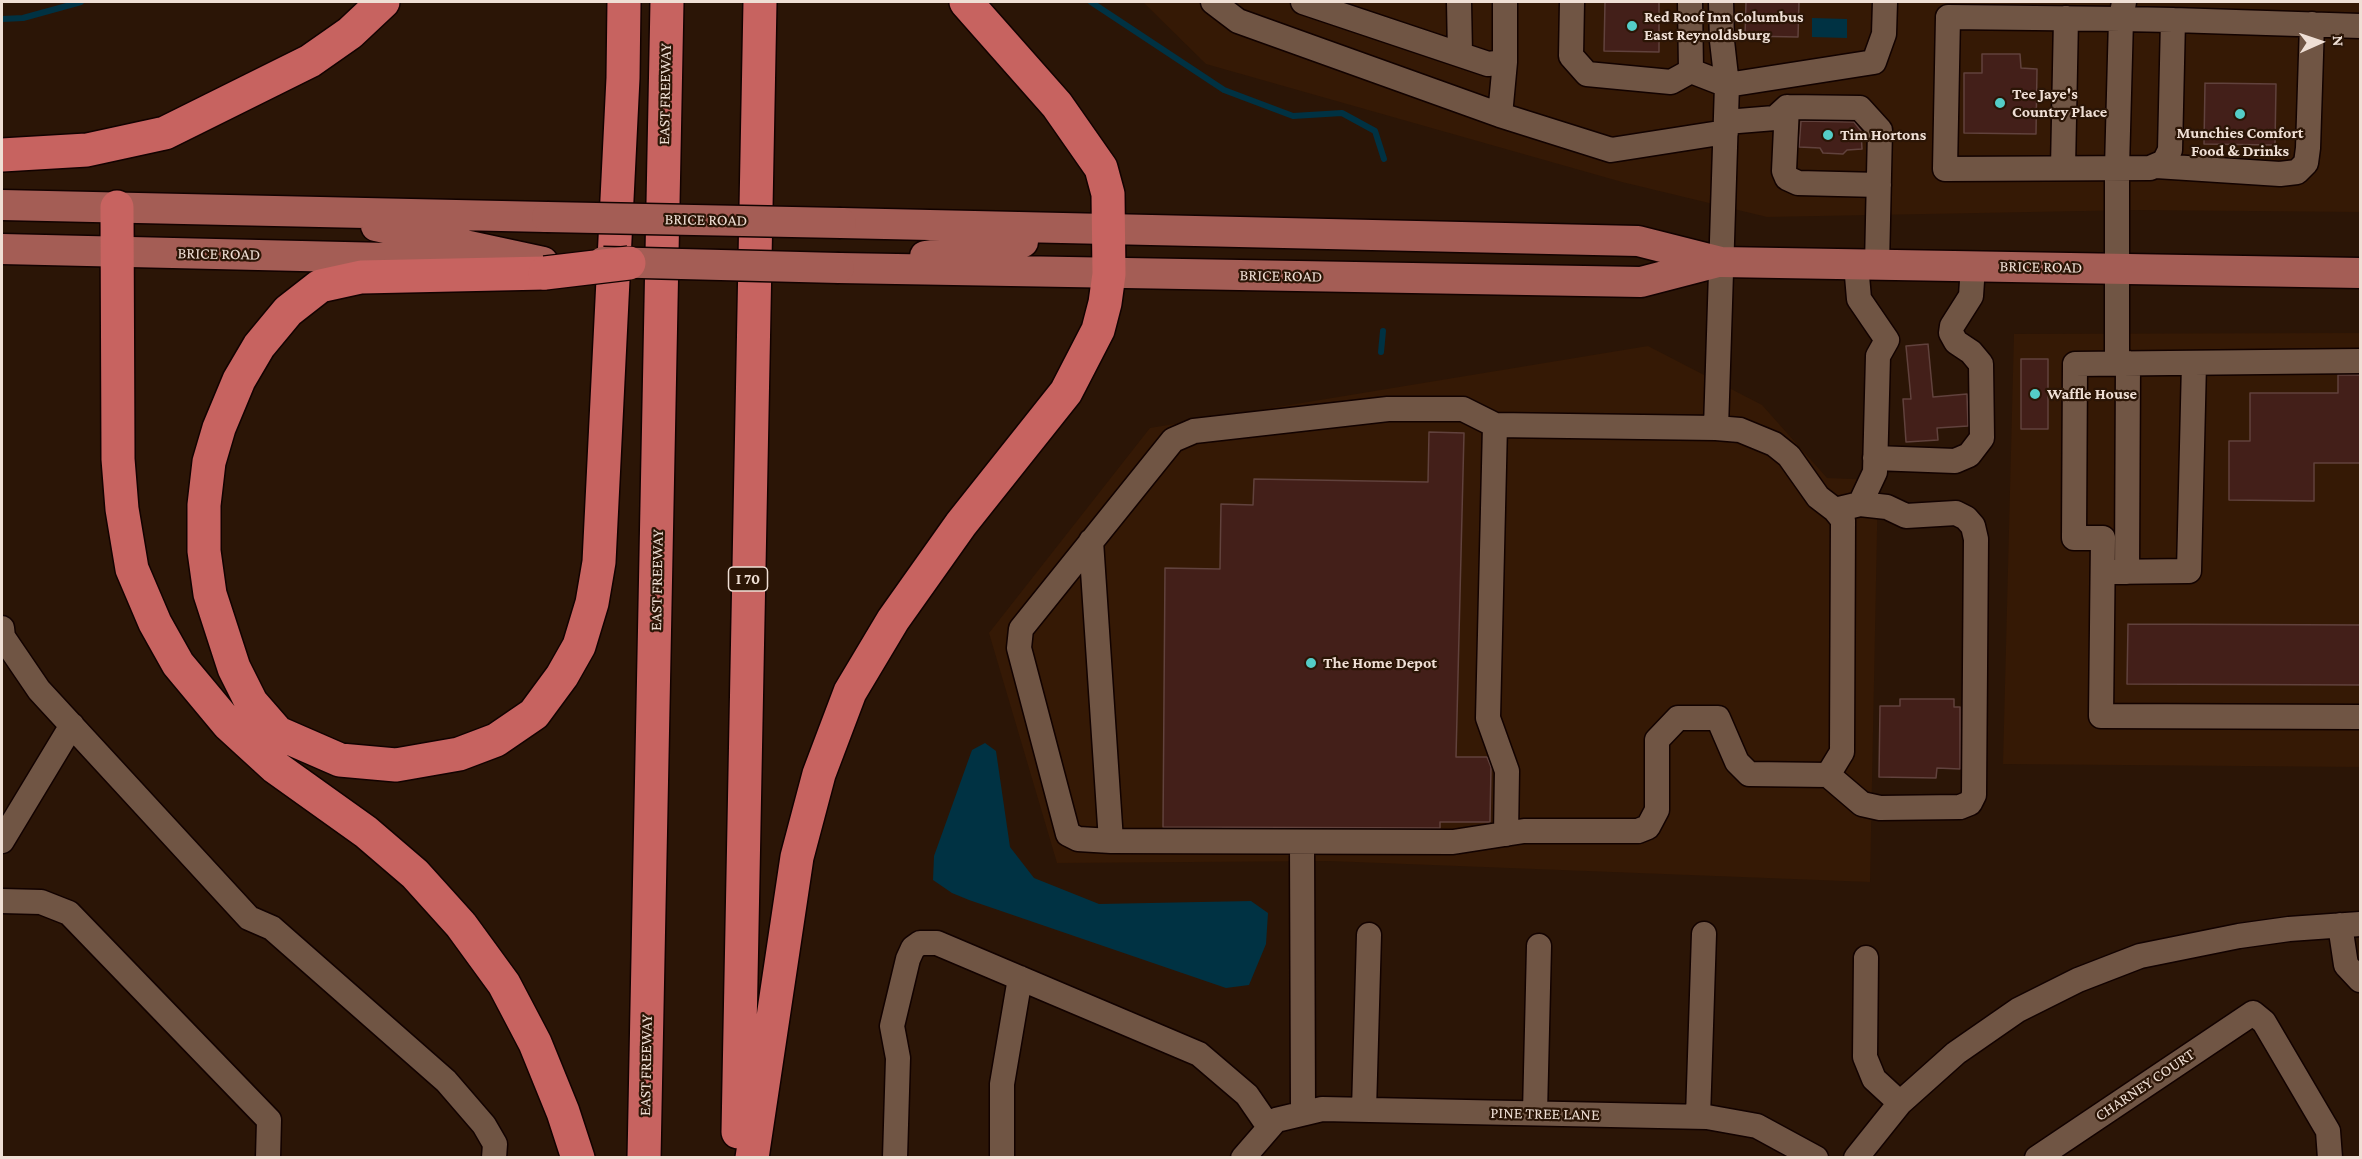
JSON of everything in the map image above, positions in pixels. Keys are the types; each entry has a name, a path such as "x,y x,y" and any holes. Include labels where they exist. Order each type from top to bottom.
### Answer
{"highway":[{"path":"2,155 87,150 165,133 310,61 350,33 382,2"},
{"path":"624,2 623,78 600,550 592,603 579,646 562,676 534,714 496,740 459,754 396,765 340,760 278,733 250,702 234,669 210,594 204,551 204,505 208,462 238,380 259,346 288,311 320,286 362,277 544,268 629,263"},
{"name":"EAST FREEWAY","path":"644,1158 667,2"},
{"name":"I 70","path":"737,1158 760,2"},
{"path":"752,1158 796,857 819,774 850,692 893,620 961,524 1066,392 1098,330 1109,274 1108,194 1101,168 1083,139 1057,105 966,2"},
{"path":"117,207 118,459 122,509 132,569 156,623 178,664 228,724 275,767 366,832 415,874 461,925 504,984 535,1043 563,1112 578,1158"}],"main road":[{"name":"BRICE ROAD","path":"2,205 1638,241 1720,262 2361,273"},
{"name":"BRICE ROAD","path":"302,211 544,268"},
{"name":"BRICE ROAD","path":"839,268 1109,230"},
{"name":"BRICE ROAD","path":"2,249 544,268"},
{"name":"BRICE ROAD","path":"629,263 1109,274 1641,282 1720,262"}],"street":[{"path":"1213,2 1500,115 1611,150 1775,117 1787,106 1860,108 1880,130 1879,185 1867,264 1859,299 1887,340 1878,356 1875,472 1860,504"},
{"path":"1303,2 1488,64 1505,62"},
{"path":"1459,2 1460,54"},
{"path":"1500,115 1505,62 1505,2"},
{"path":"1572,2 1571,56 1587,75 1671,82 1691,70"},
{"path":"1690,2 1691,70"},
{"path":"1716,428 1727,85 1722,41 1722,2"},
{"path":"1691,70 1727,85 1874,63 1884,34 1884,2"},
{"path":"2123,10 2117,168 2117,269 2122,363 2127,572"},
{"path":"2312,24 2308,148 2306,163 2297,172 2280,174 2156,166 1945,169 1948,17 2066,18 2123,10 2173,20 2232,12 2312,24 2361,26"},
{"path":"2063,168 2066,18"},
{"path":"2156,166 2164,162 2170,150 2173,20"},
{"path":"1787,106 1784,171 1787,178 1798,183 1879,185"},
{"path":"1875,458 1955,461 1970,455 1982,438 1981,364 1956,342 1951,333 1952,326 1971,296 1973,266"},
{"path":"2361,361 2075,364 2074,538 2103,537 2101,716 2361,717"},
{"path":"2103,572 2189,571 2194,363"},
{"path":"1828,775 1842,752 1843,520 1835,510 1818,497 1789,456 1774,444 1740,430 1495,425 1463,409 1388,409 1194,431 1173,440 1091,541 1021,629 1019,648 1068,834 1078,839 1453,842 1524,831 1638,831 1648,827 1657,810 1657,740 1678,718 1718,718 1737,762 1749,774 1828,775 1862,804 1880,808 1960,807 1970,803 1974,795 1977,539 1973,526 1966,518 1956,513 1906,516 1887,507 1860,504 1835,510"},
{"path":"1495,425 1488,718 1508,771 1506,834"},
{"path":"1091,541 1111,841"},
{"path":"2,628 3,637 39,690 249,918 272,928 446,1082 484,1125 495,1144 494,1158"},
{"path":"2,841 72,725"},
{"path":"1302,842 1303,1112"},
{"path":"2,901 41,902 69,913 269,1120 268,1158"},
{"path":"1856,1158 1900,1104 1956,1053 2018,1010 2078,980 2140,956 2239,936 2350,924 2346,965 2361,980"},
{"path":"1698,1117 1704,934"},
{"path":"1364,1110 1368,935"},
{"path":"896,1158 898,1058 892,1026 913,948 920,943 937,943 1199,1054 1247,1095 1269,1127 1243,1158"},
{"path":"1535,1113 1539,946"},
{"path":"1866,958 1865,1058 1874,1079 1900,1104"},
{"path":"1002,1158 1002,1084 1020,978"},
{"name":"CHARNEY COURT","path":"2037,1158 2253,1013 2264,1022 2328,1131 2330,1158"},
{"name":"PINE TREE LANE","path":"1269,1127 1276,1120 1322,1109 1698,1117 1735,1120 1757,1126 1816,1158"}],"shaded area":[{"path":"1143,2 2360,2 2360,212 2137,210 1767,217 1622,182 1206,64"},
{"path":"2360,333 2360,767 2003,764 2014,334"},
{"path":"1648,346 1762,405 1827,478 1878,480 1870,882 1329,861 1057,863 989,633 1150,428"}],"water":[{"path":"1812,18 1847,19 1847,38 1812,37"},
{"path":"985,743 996,751 1010,847 1034,878 1099,904 1251,901 1268,913 1266,944 1249,985 1226,988 969,900 952,893 933,880 934,856 972,750"}],"building":[{"name":"Red Roof Inn Columbus East Reynoldsburg","path":"1605,2 1659,2 1659,52 1604,51"},
{"path":"1746,2 1799,2 1798,37 1745,36"},
{"name":"Tee Jaye's Country Place","path":"1982,54 2020,54 2021,68 2037,69 2036,134 1964,133 1964,73 1982,73"},
{"name":"Munchies Comfort Food & Drinks","path":"2205,83 2276,84 2275,145 2204,144"},
{"name":"Tim Hortons","path":"1801,121 1854,122 1861,131 1862,149 1847,150 1843,154 1823,153 1820,148 1799,147"},
{"path":"1928,344 1933,397 1967,394 1968,426 1937,428 1938,440 1906,442 1903,399 1911,399 1906,346"},
{"name":"Waffle House","path":"2021,359 2048,359 2048,429 2021,429"},
{"path":"2338,375 2361,375 2361,463 2314,463 2314,501 2229,500 2229,441 2250,441 2250,393 2338,393"},
{"name":"The Home Depot","path":"1429,432 1464,433 1456,757 1487,757 1491,767 1490,822 1440,822 1440,828 1163,827 1165,568 1220,569 1221,504 1253,505 1254,479 1428,482"},
{"path":"2128,624 2361,625 2361,685 2127,684"},
{"path":"1900,699 1954,699 1954,707 1960,707 1960,769 1937,768 1936,778 1879,777 1880,706 1900,706"}],"waterway":[{"path":"2,19 23,18 81,2"},
{"path":"1091,2 1224,90 1293,116 1342,113 1375,131 1384,159"},
{"path":"1381,352 1383,331"}],"place":[{"name":"Red Roof Inn Columbus East Reynoldsburg","path":"1632,26"},
{"name":"Tee Jaye's Country Place","path":"2000,103"},
{"name":"Munchies Comfort Food & Drinks","path":"2240,114"},
{"name":"Tim Hortons","path":"1828,135"},
{"name":"Waffle House","path":"2035,394"},
{"name":"The Home Depot","path":"1311,663"}]}
